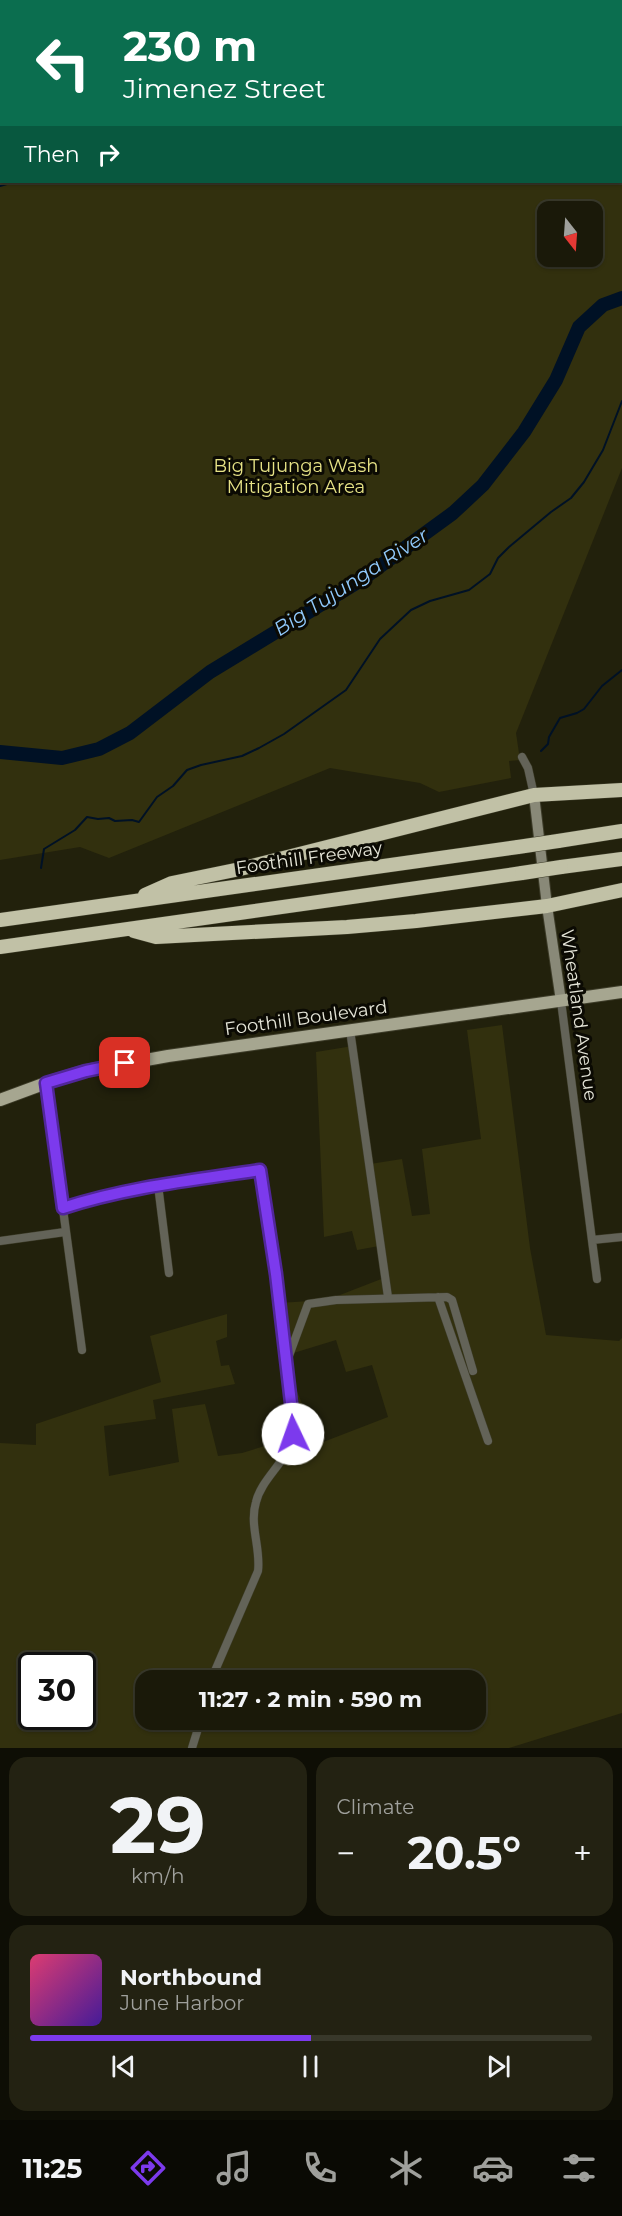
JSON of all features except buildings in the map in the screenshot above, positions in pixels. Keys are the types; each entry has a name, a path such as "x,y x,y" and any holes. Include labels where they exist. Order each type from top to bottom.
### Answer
{"highway":[{"path":"130,902 172,883 240,869 534,795 622,790"},
{"name":"Foothill Freeway","path":"0,920 622,831"},
{"path":"0,947 622,859"},
{"path":"126,929 156,937 347,927 546,906 622,890"}],"main road":[{"name":"Foothill Boulevard","path":"0,1100 46,1083 104,1067 622,992"}],"street":[{"name":"Wheatland Avenue","path":"522,757 528,768 534,795 546,906 561,1000 597,1279"},
{"path":"350,1030 388,1297"},
{"path":"46,1083 82,1350"},
{"path":"63,1208 92,1199 158,1185 260,1170 286,1362 293,1434 290,1446 279,1465 262,1486 256,1502 253,1518 258,1570 216,1670"},
{"path":"158,1185 169,1273"},
{"path":"0,1241 65,1232"},
{"path":"592,1240 622,1237"},
{"path":"286,1362 308,1304 388,1297 447,1297 452,1300 473,1371"},
{"path":"438,1297 488,1441"},
{"path":"192,1748 198,1730"}],"green space":[{"name":"Big Tujunga Wash Mitigation Area","path":"0,183 622,183 622,468 516,733 520,760 509,761 511,778 439,792 420,783 330,768 109,858 80,847 0,860"},
{"path":"502,1025 530,1248 546,1335 619,1341 622,1338 622,1713 509,1748 0,1748 0,1443 36,1445 36,1424 161,1382 150,1336 227,1314 227,1337 216,1341 221,1366 229,1365 235,1384 153,1400 156,1419 104,1426 109,1476 179,1462 172,1409 205,1404 218,1456 242,1453 294,1437 293,1381 318,1444 388,1417 372,1365 346,1372 336,1340 287,1355 278,1303 327,1300 389,1276 379,1246 357,1250 352,1231 324,1237 316,1052 353,1046 370,1164 402,1159 412,1216 430,1214 422,1149 481,1139 467,1030"}],"waterway":[{"path":"0,186 10,183"},
{"name":"Big Tujunga River","path":"0,752 62,758 99,749 130,733 210,672 361,580 453,513 483,485 524,432 556,380 579,327 603,305 622,298"},
{"path":"41,868 44,849 75,830 87,817 139,822 157,797 173,786 187,770 242,756 259,748 284,734 346,690 380,639 411,610 430,601 469,590 490,574 498,558 509,547 571,498 584,482 603,450 622,401"},
{"path":"541,751 548,744 549,737 560,718 584,709 602,686 622,670"}],"route":[{"path":"125,1063 86,1071 46,1083 63,1208 92,1199 158,1185 260,1170 276,1274 293,1434"}]}
